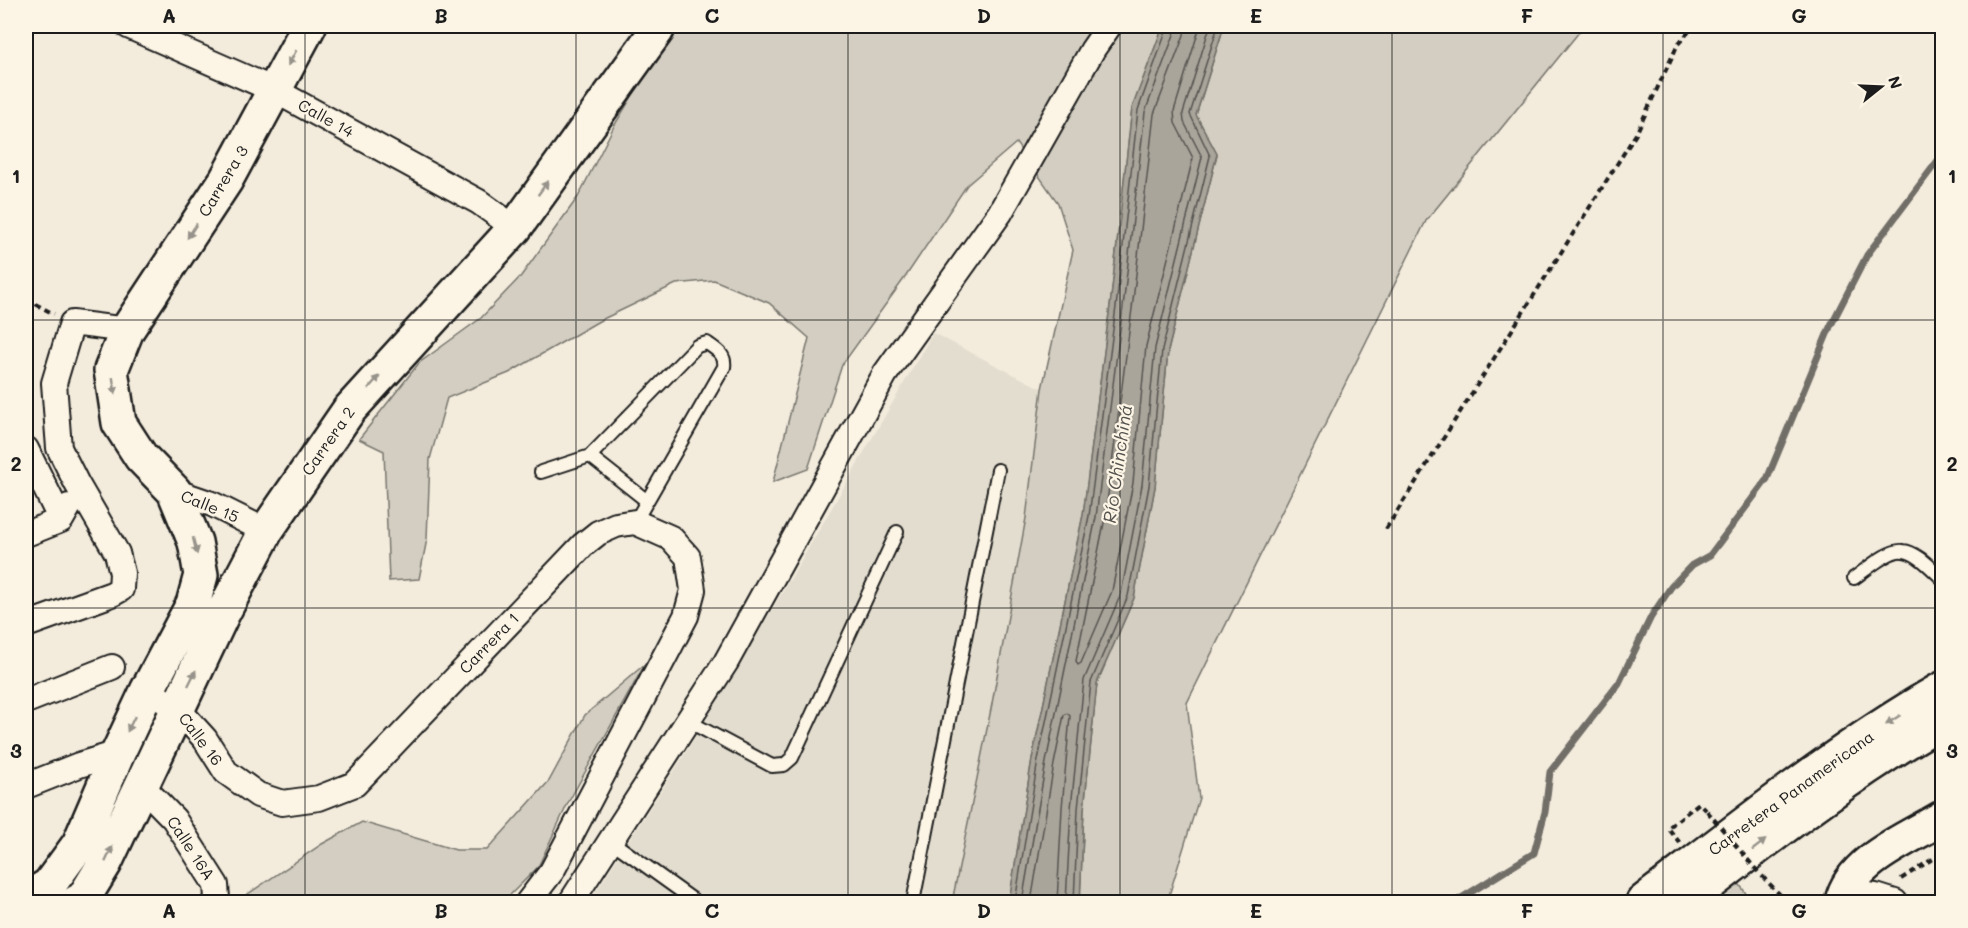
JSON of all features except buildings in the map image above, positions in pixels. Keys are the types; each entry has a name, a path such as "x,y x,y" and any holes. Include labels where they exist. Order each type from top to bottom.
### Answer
{"main road":[{"name":"Carrera 3","path":"126,330 226,180 309,26"},
{"name":"Carrera 2","path":"77,903 83,899 105,863 223,613 266,531 349,410 514,228 658,27"},
{"name":"Calle 15","path":"126,330 111,370 119,423 141,457 174,491"},
{"path":"26,899 49,885 79,844 117,753 147,691 194,604 201,575 195,542 174,491"},
{"name":"Carretera Panamericana","path":"1643,903 1803,780 1942,689"},
{"name":"Carretera Panamericana","path":"1686,903 1784,826 1858,773 1940,723"},
{"path":"1867,899 1863,867 1942,818"}],"street":[{"name":"Calle 14","path":"128,26 274,90 478,202 514,228"},
{"path":"571,903 726,663 885,374 1000,213 1109,26"},
{"path":"26,625 121,589 122,573 117,553 58,448 54,383 72,323 126,330"},
{"path":"27,453 61,520"},
{"path":"26,534 61,520 69,507 77,484"},
{"name":"Calle 15","path":"174,491 212,504 266,531"},
{"path":"528,903 552,871 686,616 693,590 688,557 671,538 635,522"},
{"name":"Carrera 1","path":"355,784 583,545 598,532 616,525 635,522"},
{"path":"26,701 112,667"},
{"name":"Calle 16","path":"147,691 177,708 205,739 226,772 258,795 282,803 300,801 319,798 355,784"},
{"path":"26,786 117,753"},
{"name":"Calle 16A","path":"141,785 174,819 215,894"}],"lane":[{"path":"541,472 590,456 697,346 707,343 723,355 724,368 635,522"},
{"path":"590,456 647,501"},
{"path":"912,903 998,470"},
{"path":"688,721 772,766 784,765 792,758 897,532"},
{"path":"1854,578 1892,552 1904,550 1913,554 1942,578"},
{"path":"611,841 696,903"}],"path":[{"path":"1386,529 1636,134 1678,44 1694,26"},
{"path":"26,299 72,323"},
{"path":"1695,862 1668,828 1699,802 1787,903"},
{"path":"1867,899 1942,853"}],"shaded area":[{"path":"673,26 1163,26 1132,109 1083,515 1032,759 1009,902 952,902 1026,518 1042,389 1073,250 1058,203 1016,143 967,185 906,276 842,365 808,469 773,482 809,338 769,303 714,280 676,284 599,321 509,373 447,398 430,459 427,539 419,579 389,581 384,451 359,439 419,363 481,318 521,276 578,197 614,126"},
{"path":"1224,26 1584,26 1426,221 1187,703 1199,798 1167,902 1080,902 1084,809 1097,683 1134,598 1155,487 1168,351 1217,154 1196,115"},
{"path":"933,333 1042,389 1026,518 952,902 589,902 683,757 797,568"},
{"path":"645,664 568,803 538,867 503,902 236,902 322,844 362,822 456,850 487,850 549,781 585,715"},
{"path":"1733,875 1752,902 1694,902"}],"water":[{"name":"Río Chinchiná","path":"1163,26 1224,26 1196,115 1217,154 1168,351 1155,487 1134,598 1097,683 1084,809 1080,902 1009,902 1032,759 1083,515 1111,298 1132,108"}],"waterway":[{"path":"1455,902 1534,853 1545,812 1550,772 1619,683 1651,617 1671,587 1692,565 1710,555 1767,479 1830,327 1867,255 1942,155"}]}
